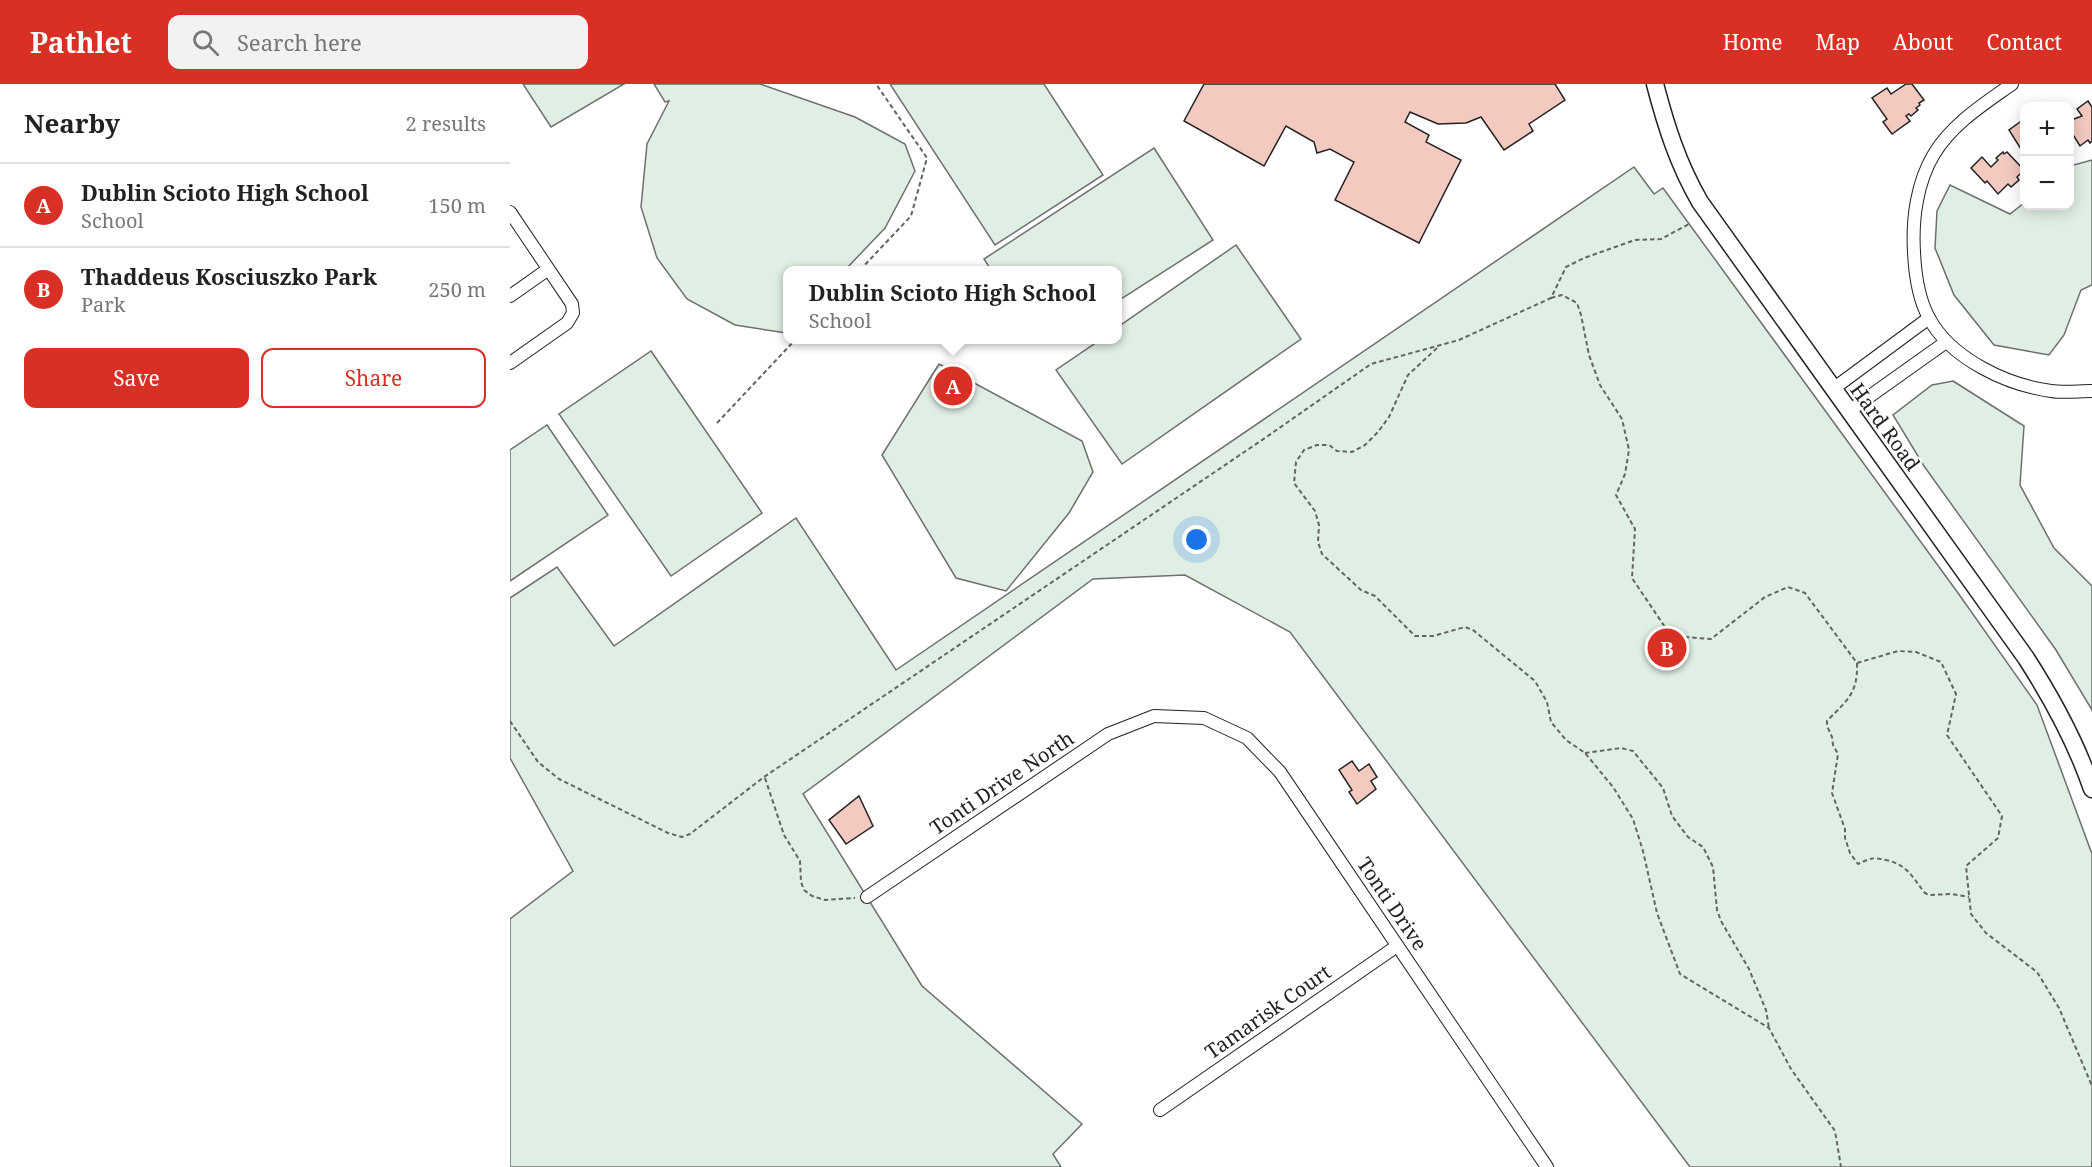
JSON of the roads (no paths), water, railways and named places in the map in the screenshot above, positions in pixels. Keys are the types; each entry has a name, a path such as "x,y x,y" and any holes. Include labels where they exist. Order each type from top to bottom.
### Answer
{"main road":[{"name":"Hard Road","path":"1655,84 1677,159 1700,202 2047,690 2081,759 2092,789"}],"street":[{"path":"2012,84 1975,110 1950,133 1933,156 1924,177 1915,210 1913,235 1915,273 1929,318 1946,342 1980,367 2017,385 2053,392 2092,391"},
{"path":"510,212 572,304 573,313 567,323 510,363"},
{"path":"510,296 547,270"},
{"path":"1833,389 1929,318"},
{"path":"1849,411 1946,342"},
{"name":"Tonti Drive North","path":"867,897 1107,734 1154,716 1167,716"},
{"name":"Tonti Drive","path":"1167,716 1204,718 1247,738 1280,772 1547,1167"},
{"name":"Tamarisk Court","path":"1160,1110 1397,946"}],"place":[{"name":"Dublin Scioto High School","path":"953,386"},
{"name":"Thaddeus Kosciuszko Park","path":"1667,648"}]}
